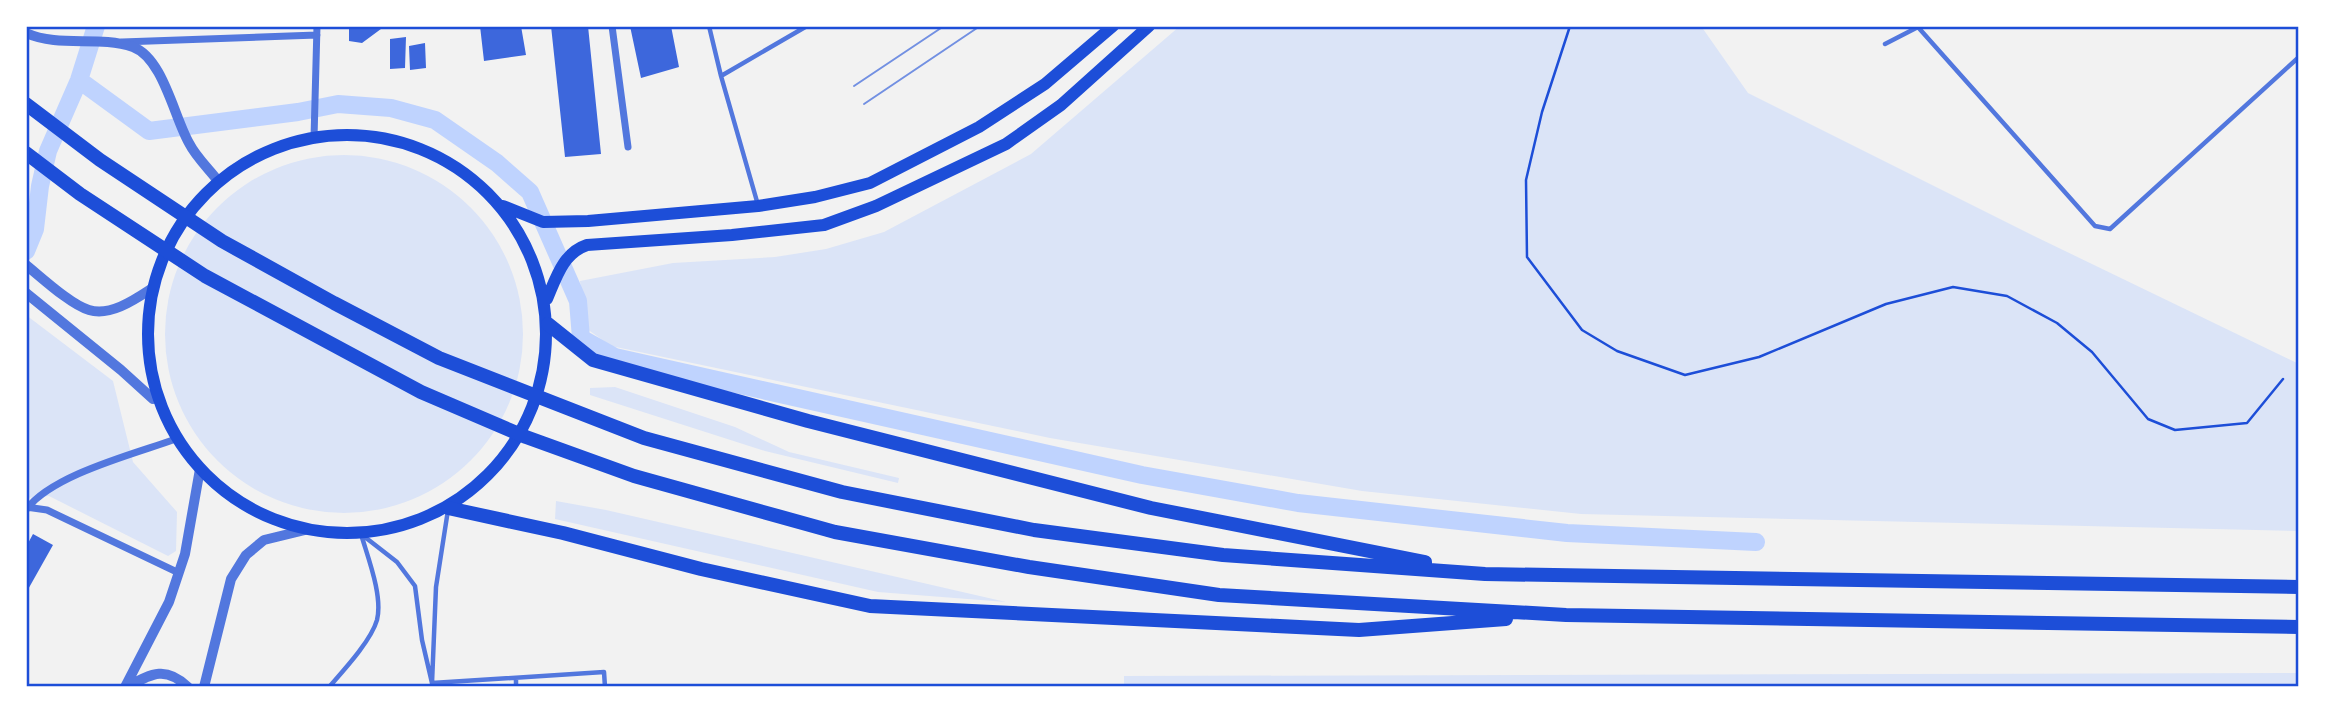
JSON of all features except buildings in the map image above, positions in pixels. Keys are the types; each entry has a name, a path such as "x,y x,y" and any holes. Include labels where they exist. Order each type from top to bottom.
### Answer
{"highway":[{"path":"26,104 100,160 222,241 439,358 644,439 842,492 1034,530 1223,555 1485,574 2299,587"},
{"path":"26,153 79,194 205,276 421,392 526,437 635,476 835,532 1043,569 1219,595 1566,615 2299,627"},
{"path":"548,324 593,360 808,421 1151,508 1485,574"},
{"path":"448,508 563,533 701,569 870,606 1359,629 1566,615"}],"main road":[{"path":"503,206 543,222 758,206 815,197 870,183 979,127 1045,84 1114,26"},
{"path":"547,299 563,263 587,245 732,235 824,225 876,206 1006,144 1061,105 1149,26"},
{"path":"314,133 405,141 469,173 503,206 525,242 547,299 548,324 533,412 482,483 448,508 421,521 361,534 305,530 253,510 200,469 176,439 153,400 147,363 147,337 154,287 177,230 218,181 265,152 314,133"}],"street":[{"path":"314,133 317,26"},
{"path":"612,26 628,147"},
{"path":"26,33 60,42 317,35"},
{"path":"110,42 136,48 156,67 189,144 218,181"},
{"path":"26,265 62,294 89,310 107,310 129,303 154,287"},
{"path":"26,293 121,370 153,400"},
{"path":"27,508 42,493 62,480 176,439"},
{"path":"126,687 157,630 179,573 200,469"},
{"path":"27,508 47,510 179,573"},
{"path":"204,687 231,579 246,555 264,540 305,530"},
{"path":"126,687 152,674 173,674 188,687"}],"lane":[{"path":"709,26 720,76 758,206"},
{"path":"720,76 807,26"},
{"path":"1885,44 1918,27 2095,226 2110,229 2299,57"},
{"path":"432,685 436,587 448,508"},
{"path":"361,534 397,562 415,586 422,640 432,685"},
{"path":"328,687 358,654 377,620 376,589 361,534"},
{"path":"432,685 604,672 605,687"},
{"path":"516,678 516,687"}],"path":[{"path":"1570,26 1542,112 1526,180 1527,257 1582,330 1617,351 1685,375 1759,357 1886,304 1953,287 2007,296 2057,323 2092,352 2148,419 2175,430 2247,423 2283,379"}],"shaded area":[{"path":"1180,26 1701,26 1748,93 2299,364 2299,531 1581,514 1362,491 1050,438 611,346 587,329 580,281 673,263 775,257 826,249 884,232 1031,154"},
{"path":"344,155 379,159 412,169 443,185 470,208 493,235 509,266 519,299 523,334 519,369 509,402 493,433 470,460 443,483 412,499 379,509 344,513 309,509 276,499 245,483 218,460 195,433 179,402 169,369 165,334 169,299 179,266 195,235 218,208 245,185 276,169 309,159"},
{"path":"26,315 113,381 133,462 177,512 176,551 168,556 49,496 26,498"},
{"path":"615,387 735,427 789,452 899,478 898,483 765,451 590,395 590,388"},
{"path":"556,501 606,510 1006,602 878,592 555,519"},
{"path":"2299,673 2299,687 1124,687 1124,676"}],"waterway":[{"path":"26,251 35,229 40,186 48,151 79,80 96,26"},
{"path":"79,80 149,131 298,112 338,104 391,108 435,120 497,163 530,192 578,301 581,338 615,357 1142,475 1298,503 1567,533 1756,542"}],"tram line":[{"path":"854,86 944,26"},
{"path":"864,104 980,26"}]}
